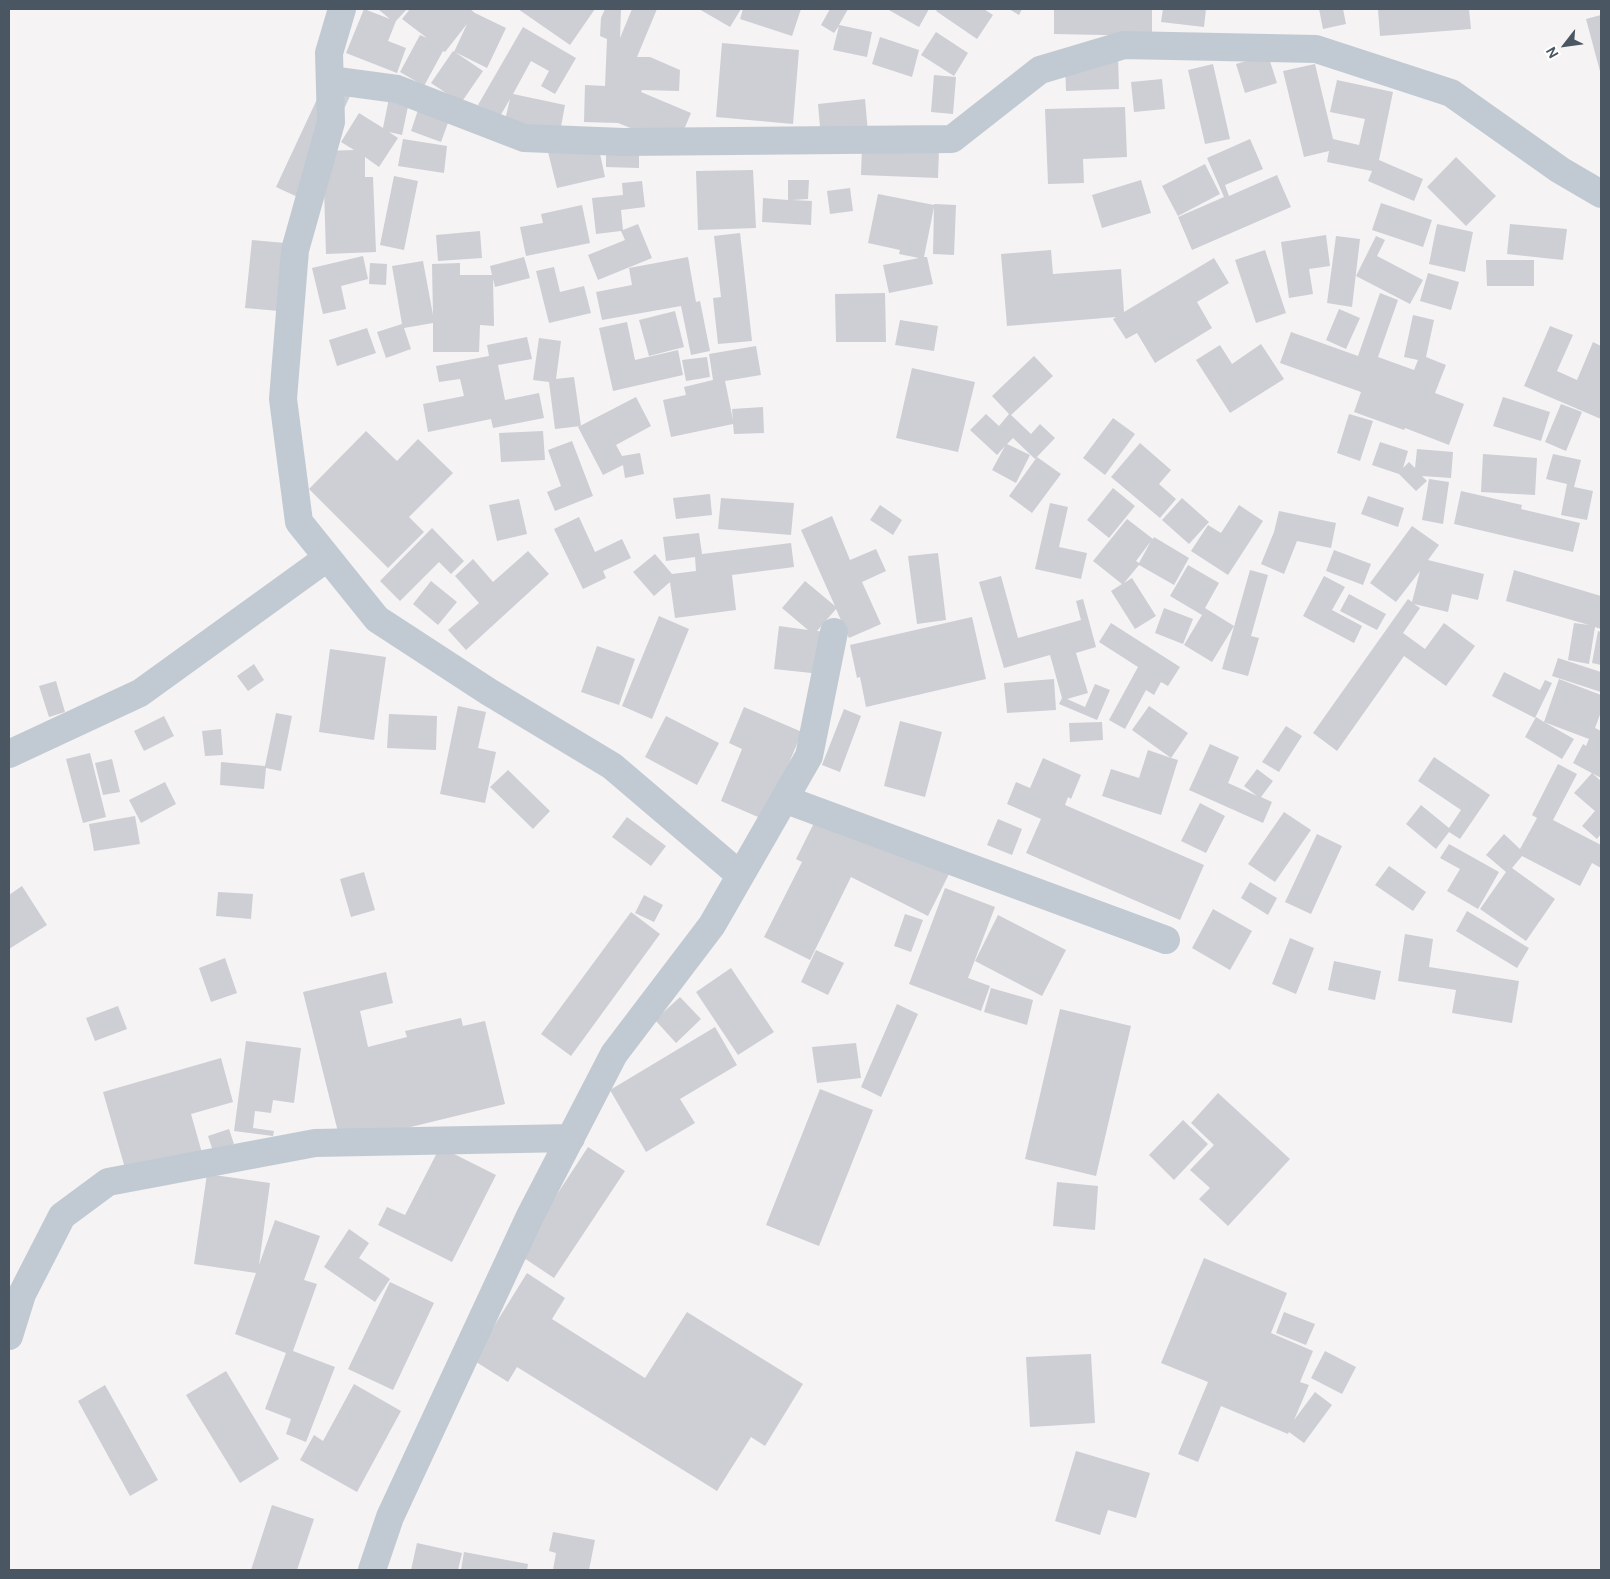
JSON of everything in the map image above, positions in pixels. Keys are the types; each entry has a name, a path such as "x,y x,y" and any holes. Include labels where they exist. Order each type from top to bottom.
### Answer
{"street":[{"path":"342,9 329,53 331,122 295,250 283,399 299,522 377,619 489,692 612,766 740,875"},
{"path":"330,80 398,89 524,138 623,142 952,139 1040,70 1124,45 1316,49 1451,93 1560,170 1601,194"},
{"path":"9,754 140,693 327,558"},
{"path":"372,1570 394,1508 530,1216 614,1054 712,924 809,756 834,632"},
{"path":"784,799 1166,940"},
{"path":"9,1336 22,1294 62,1216 108,1182 315,1143 571,1138"}],"building":[{"path":"364,9 390,19 378,9 407,9 396,21 388,41 406,48 397,73 346,53"},
{"path":"410,9 470,9 506,28 487,68 455,52 483,71 461,103 431,83 454,52 467,24 445,52 443,51 424,86 400,72 420,35 427,38 402,19"},
{"path":"518,9 595,9 570,45"},
{"path":"605,9 621,9 620,38 632,9 657,9 637,57 650,57 680,70 679,91 642,90 641,92 691,113 683,132 633,129 618,123 584,122 585,85 605,86 607,39 600,36 601,18"},
{"path":"699,9 741,9 730,27"},
{"path":"743,9 801,9 792,36 740,19"},
{"path":"830,9 848,9 839,25 872,32 867,57 833,50 839,26 834,33 821,25"},
{"path":"887,9 929,9 919,27"},
{"path":"938,9 984,9 993,15 977,39 936,11"},
{"path":"1009,9 1022,9 1019,15"},
{"path":"1054,9 1152,9 1152,36 1054,34"},
{"path":"1163,9 1206,9 1204,27 1161,22"},
{"path":"1319,9 1343,9 1346,24 1323,29"},
{"path":"1378,9 1469,9 1471,29 1380,36"},
{"path":"1601,15 1601,75 1586,19"},
{"path":"523,27 576,58 555,94 541,86 549,71 531,61 513,94 565,105 560,132 505,120 510,99 499,118 478,105"},
{"path":"936,32 968,53 954,76 921,55"},
{"path":"880,37 919,50 912,77 872,64"},
{"path":"722,43 799,50 793,124 716,117"},
{"path":"1268,55 1277,83 1245,93 1236,64"},
{"path":"1118,57 1119,89 1066,91 1065,58"},
{"path":"1213,64 1230,139 1205,144 1188,70"},
{"path":"1315,64 1333,139 1359,145 1365,119 1330,112 1337,80 1393,92 1379,160 1423,179 1414,201 1368,181 1372,171 1327,162 1329,151 1304,157 1283,71"},
{"path":"934,75 956,77 953,114 931,112"},
{"path":"1162,79 1165,109 1134,112 1131,82"},
{"path":"326,80 352,92 324,151 354,150 341,142 359,113 383,128 390,93 410,97 402,135 389,132 398,138 379,167 365,157 365,177 373,177 376,252 326,254 323,155 302,199 276,187"},
{"path":"865,99 868,133 821,138 818,104"},
{"path":"1125,107 1127,157 1083,159 1084,183 1048,184 1045,109"},
{"path":"418,110 449,120 441,142 411,131"},
{"path":"403,139 447,146 444,173 398,166"},
{"path":"1250,139 1263,169 1225,185 1229,196 1277,175 1291,207 1192,250 1178,217 1224,197 1207,158"},
{"path":"597,140 605,177 557,188 548,152"},
{"path":"606,146 639,147 639,168 606,167"},
{"path":"862,146 939,149 938,178 861,175"},
{"path":"1456,157 1496,196 1466,226 1427,187"},
{"path":"1205,164 1220,194 1178,216 1162,186"},
{"path":"753,170 756,228 698,230 696,171"},
{"path":"394,176 418,181 404,250 380,245"},
{"path":"788,180 809,180 808,199 792,200 812,201 811,225 762,222 763,198 788,200"},
{"path":"1141,180 1151,213 1102,228 1092,195"},
{"path":"642,181 645,207 621,210 623,230 638,224 652,258 598,280 588,255 625,240 621,231 596,234 592,198 623,195 622,183"},
{"path":"850,188 853,211 830,214 827,191"},
{"path":"878,194 934,205 956,205 954,255 933,254 934,207 924,257 927,257 933,284 889,293 883,265 919,258 899,254 900,250 868,243"},
{"path":"1381,203 1432,220 1423,247 1372,230"},
{"path":"582,205 590,243 526,256 520,227 543,223 541,214"},
{"path":"1437,224 1473,232 1465,272 1429,264"},
{"path":"1510,224 1567,229 1563,260 1507,254"},
{"path":"480,231 482,258 438,261 436,235"},
{"path":"740,233 752,341 718,344 713,298 721,297 714,236"},
{"path":"1326,235 1330,266 1309,269 1313,294 1289,298 1281,242"},
{"path":"1336,236 1360,239 1352,307 1327,303"},
{"path":"1376,236 1385,240 1377,256 1423,280 1410,304 1356,276"},
{"path":"252,240 285,243 279,311 245,308"},
{"path":"1051,250 1053,274 1121,269 1124,312 1214,258 1229,283 1197,302 1212,328 1155,363 1137,333 1126,339 1113,319 1116,317 1007,326 1001,254"},
{"path":"1265,250 1286,313 1256,323 1235,260"},
{"path":"363,256 368,279 341,286 346,309 323,314 312,268"},
{"path":"524,257 530,278 495,287 493,279 494,326 480,325 479,352 433,352 433,323 404,328 411,349 386,358 377,332 402,324 392,266 423,261 433,315 432,264 460,263 460,275 492,275 490,266"},
{"path":"688,257 696,302 700,301 710,351 691,355 681,306 602,320 596,292 632,285 629,268"},
{"path":"1486,260 1534,260 1534,286 1487,286"},
{"path":"370,263 387,264 386,285 369,284"},
{"path":"554,267 560,292 584,286 591,313 549,323 536,271"},
{"path":"1428,273 1459,282 1451,310 1420,301"},
{"path":"885,293 886,342 836,342 835,294"},
{"path":"1380,293 1398,300 1378,357 1414,370 1418,360 1404,357 1413,315 1434,320 1426,357 1446,365 1435,393 1464,404 1449,445 1405,428 1404,430 1354,412 1361,392 1280,363 1291,332 1358,356"},
{"path":"1339,309 1360,318 1346,349 1326,340"},
{"path":"675,311 684,347 649,356 639,320"},
{"path":"900,320 938,326 934,351 895,345"},
{"path":"627,322 635,360 678,350 683,375 613,391 599,328"},
{"path":"1550,326 1573,335 1557,371 1577,380 1593,342 1601,346 1601,419 1524,386"},
{"path":"367,328 376,353 337,366 329,340"},
{"path":"527,337 532,359 498,365 505,400 539,393 544,418 493,428 491,419 428,432 423,404 464,396 460,379 439,382 436,366 489,356 487,345"},
{"path":"539,338 561,341 556,379 574,377 581,426 555,429 549,382 533,380"},
{"path":"1261,344 1284,379 1230,413 1196,360 1220,345 1232,364"},
{"path":"756,346 761,375 725,381 733,420 732,409 763,407 764,433 734,434 733,424 671,437 663,400 686,395 684,387 713,380 709,354"},
{"path":"1034,356 1053,376 1011,415 1031,434 1040,424 1055,438 1035,459 1013,438 1007,444 1030,455 1016,483 992,470 1005,446 997,455 970,430 986,414 999,426 1009,414 992,396"},
{"path":"707,357 710,377 686,381 682,360"},
{"path":"912,368 975,382 958,452 896,438"},
{"path":"636,397 651,426 616,445 622,456 640,453 644,474 625,478 623,465 603,475 578,427"},
{"path":"1503,397 1550,412 1541,441 1493,426"},
{"path":"1561,404 1582,412 1566,451 1545,442"},
{"path":"1349,414 1373,421 1360,461 1337,453"},
{"path":"1113,418 1135,434 1105,475 1083,458"},
{"path":"366,431 397,461 418,439 453,473 409,517 424,532 388,568 309,489"},
{"path":"543,431 545,460 501,462 499,433"},
{"path":"572,441 593,496 555,511 547,492 561,486 548,450"},
{"path":"1380,442 1408,451 1403,468 1409,462 1415,468 1417,449 1453,452 1451,478 1422,476 1427,481 1416,491 1399,474 1372,465"},
{"path":"1140,443 1171,470 1159,484 1176,499 1160,518 1111,477"},
{"path":"1483,454 1537,458 1535,495 1481,492"},
{"path":"1553,454 1581,460 1574,487 1593,491 1587,520 1561,515 1567,484 1546,479"},
{"path":"1037,457 1061,474 1032,513 1009,496"},
{"path":"1429,479 1449,482 1443,524 1422,520"},
{"path":"1113,488 1135,506 1109,538 1087,520"},
{"path":"1461,491 1522,505 1521,509 1580,523 1573,552 1454,524"},
{"path":"710,494 712,515 676,519 673,498"},
{"path":"1368,496 1404,508 1398,527 1361,514"},
{"path":"721,498 794,503 791,535 718,529"},
{"path":"1182,498 1209,522 1189,544 1162,520"},
{"path":"519,499 527,534 497,541 489,505"},
{"path":"1050,503 1068,507 1059,547 1087,553 1081,579 1035,569"},
{"path":"880,505 902,520 893,535 870,520"},
{"path":"1239,505 1263,521 1228,575 1191,551 1208,525 1221,533"},
{"path":"1279,511 1336,523 1331,548 1297,541 1284,574 1261,564 1274,532"},
{"path":"832,516 850,560 876,549 886,571 862,582 881,624 849,638 836,609 817,631 826,632 821,674 774,669 779,626 808,630 782,608 805,581 835,606 801,530"},
{"path":"579,517 595,552 622,539 631,558 603,571 606,578 583,589 554,529"},
{"path":"1127,519 1153,539 1154,537 1189,558 1174,585 1139,565 1124,583 1132,578 1156,616 1135,629 1111,591 1122,584 1093,561","holes":["1151,541 1139,563 1136,561"]},
{"path":"1412,526 1439,545 1428,560 1484,574 1478,600 1452,594 1448,612 1414,604 1420,608 1403,633 1425,649 1444,623 1475,646 1446,686 1404,656 1337,751 1313,733 1408,599 1412,602 1420,571 1396,602 1370,583"},
{"path":"432,528 464,561 451,574 439,562 400,601 380,581"},
{"path":"699,533 702,554 791,543 794,567 732,575 736,610 675,618 670,582 654,596 633,572 655,554 672,574 696,571 695,557 666,561 663,537"},
{"path":"1334,550 1371,564 1363,585 1326,571"},
{"path":"528,551 549,574 466,650 448,630 479,603 455,576 473,559 493,582"},
{"path":"938,553 946,620 917,624 908,556"},
{"path":"1188,565 1219,583 1205,608 1234,626 1212,662 1184,645 1202,615 1170,596"},
{"path":"1250,570 1268,575 1251,636 1259,638 1248,676 1222,669"},
{"path":"1514,570 1601,596 1601,629 1595,627 1589,664 1568,660 1574,623 1589,625 1506,601"},
{"path":"1001,576 1018,638 1081,620 1076,601 1083,599 1096,647 1076,653 1088,693 1067,699 1085,707 1095,684 1110,690 1097,720 1059,704 1062,698 1050,655 1004,668 979,582"},
{"path":"1324,576 1345,587 1332,610 1362,626 1354,643 1303,616"},
{"path":"431,581 457,602 438,625 413,604"},
{"path":"1349,594 1386,614 1377,630 1340,611"},
{"path":"1164,608 1193,619 1183,644 1155,633"},
{"path":"659,616 689,629 652,719 622,706"},
{"path":"972,617 986,679 866,707 860,677 857,678 850,645"},
{"path":"1111,623 1180,667 1168,686 1161,682 1154,695 1146,690 1125,729 1109,720 1138,667 1099,642"},
{"path":"1598,631 1601,632 1601,665 1592,663"},
{"path":"597,646 635,659 619,705 581,692"},
{"path":"330,649 386,657 374,740 319,732"},
{"path":"1558,658 1601,672 1601,692 1552,676"},
{"path":"254,664 264,680 248,691 237,676"},
{"path":"1504,672 1540,690 1545,680 1552,683 1535,718 1492,696"},
{"path":"1054,679 1056,710 1007,713 1004,683"},
{"path":"1559,679 1601,695 1601,712 1595,728 1601,731 1601,778 1573,763 1583,744 1586,746 1589,739 1544,722"},
{"path":"56,681 65,712 49,717 39,686"},
{"path":"458,706 486,712 478,748 496,752 485,803 440,794"},
{"path":"1149,706 1188,733 1171,758 1132,730"},
{"path":"744,707 802,732 765,820 721,801 742,749 729,743"},
{"path":"844,709 861,716 840,772 822,765"},
{"path":"276,713 292,716 281,771 266,768 264,789 220,785 221,762 265,766"},
{"path":"389,714 437,716 436,750 387,748"},
{"path":"164,716 174,736 144,751 134,731"},
{"path":"666,716 719,743 697,785 645,757"},
{"path":"1536,717 1574,739 1562,759 1525,737"},
{"path":"900,721 942,732 925,797 884,786"},
{"path":"1102,722 1103,740 1070,742 1069,723"},
{"path":"1286,726 1302,736 1279,772 1262,762"},
{"path":"221,729 223,755 205,756 202,731"},
{"path":"1210,744 1239,757 1228,783 1257,796 1244,786 1257,769 1273,781 1261,797 1272,802 1263,823 1189,790"},
{"path":"1148,750 1178,760 1161,815 1102,796 1111,769 1139,778"},
{"path":"90,753 106,817 83,823 66,759"},
{"path":"1434,757 1490,795 1460,839 1449,832 1436,849 1406,824 1421,805 1449,828 1461,810 1418,781"},
{"path":"1043,758 1081,775 1071,799 1068,797 1065,805 1204,865 1180,920 1026,853 1041,819 1007,804 1016,782 1030,788"},
{"path":"112,759 120,792 103,795 95,763"},
{"path":"1558,764 1577,774 1553,820 1601,845 1601,868 1592,863 1580,886 1522,856 1512,868 1555,899 1526,941 1480,909 1506,872 1486,855 1504,834 1520,849 1537,818 1532,815"},
{"path":"508,770 550,811 533,829 490,787"},
{"path":"1592,773 1601,781 1601,834 1597,839 1582,826 1595,811 1574,793"},
{"path":"165,782 176,804 141,823 129,800"},
{"path":"1200,803 1225,816 1206,853 1181,841"},
{"path":"821,809 949,874 928,916 851,877 810,960 764,937 802,862 796,859"},
{"path":"1284,812 1311,830 1275,882 1248,864"},
{"path":"135,816 140,844 94,851 89,824"},
{"path":"627,817 666,846 651,866 612,837"},
{"path":"998,819 1022,829 1012,855 987,845"},
{"path":"1317,834 1342,846 1311,914 1285,902"},
{"path":"1449,844 1499,872 1478,909 1447,891 1460,869 1440,858"},
{"path":"1389,866 1426,892 1413,911 1375,885"},
{"path":"364,872 375,910 351,917 340,879"},
{"path":"1250,882 1277,898 1268,915 1241,898"},
{"path":"22,886 47,925 9,949 9,895"},
{"path":"945,888 995,907 968,978 990,986 981,1011 909,984"},
{"path":"218,892 253,894 251,919 216,916"},
{"path":"644,895 663,905 654,922 635,913"},
{"path":"1213,909 1252,931 1230,970 1192,948"},
{"path":"1467,911 1529,948 1517,968 1456,931"},
{"path":"631,912 660,934 571,1056 541,1034"},
{"path":"905,914 923,920 911,952 894,946"},
{"path":"998,915 1066,950 1042,996 975,961"},
{"path":"1405,934 1433,939 1429,967 1519,981 1512,1023 1452,1013 1456,990 1398,981"},
{"path":"1290,938 1314,948 1296,994 1272,984"},
{"path":"816,950 844,963 828,995 801,982"},
{"path":"225,958 237,993 211,1002 199,968"},
{"path":"1334,961 1381,971 1375,1000 1328,990"},
{"path":"731,968 774,1032 738,1055 696,992"},
{"path":"386,972 393,1003 360,1011 368,1047 407,1037 405,1031 461,1018 463,1026 485,1021 505,1104 341,1144 303,992"},
{"path":"991,988 1033,1000 1027,1025 984,1012"},
{"path":"680,997 701,1019 676,1043 655,1020"},
{"path":"897,1004 918,1014 881,1097 861,1087"},
{"path":"118,1006 127,1029 95,1041 86,1018"},
{"path":"1060,1009 1131,1026 1096,1176 1025,1159"},
{"path":"715,1027 737,1065 680,1099 695,1123 646,1152 610,1090"},
{"path":"246,1041 301,1048 294,1103 273,1100 271,1113 255,1111 253,1128 274,1131 273,1136 234,1131"},
{"path":"856,1043 861,1078 817,1083 812,1047"},
{"path":"221,1058 233,1102 191,1114 202,1153 127,1175 103,1092"},
{"path":"820,1089 873,1110 819,1246 766,1225"},
{"path":"1218,1093 1290,1159 1228,1226 1199,1199 1210,1188 1190,1170 1214,1145 1191,1123"},
{"path":"1183,1120 1208,1144 1174,1180 1149,1155"},
{"path":"229,1129 234,1144 213,1151 208,1136"},
{"path":"440,1147 496,1175 452,1262 378,1225 387,1207 405,1215"},
{"path":"588,1147 625,1171 554,1278 518,1254"},
{"path":"207,1174 270,1183 259,1265 275,1220 320,1236 304,1280 317,1284 293,1351 335,1367 306,1442 286,1434 291,1419 265,1409 286,1353 235,1334 256,1273 194,1264"},
{"path":"1057,1182 1098,1186 1095,1230 1053,1226"},
{"path":"349,1229 369,1243 359,1258 390,1279 375,1302 324,1267"},
{"path":"1204,1258 1287,1293 1271,1333 1313,1351 1300,1382 1309,1385 1294,1420 1315,1392 1332,1405 1304,1443 1289,1432 1288,1434 1221,1406 1198,1462 1178,1454 1208,1382 1161,1363"},
{"path":"527,1273 565,1298 552,1319 645,1378 687,1312 803,1384 765,1446 751,1437 717,1491 517,1367 508,1382 473,1360"},
{"path":"390,1282 434,1303 393,1390 348,1369"},
{"path":"1284,1312 1315,1324 1306,1345 1276,1333"},
{"path":"1325,1351 1356,1367 1342,1394 1311,1378"},
{"path":"1091,1354 1095,1423 1030,1427 1026,1357"},
{"path":"226,1371 279,1459 240,1483 186,1395"},
{"path":"354,1384 401,1411 357,1492 300,1460 314,1435 323,1441"},
{"path":"105,1385 158,1480 130,1496 78,1401"},
{"path":"1076,1451 1150,1473 1136,1518 1108,1510 1100,1535 1055,1521"},
{"path":"272,1505 314,1519 297,1570 251,1570"},
{"path":"553,1532 595,1540 589,1570 553,1570 556,1553 549,1551"},
{"path":"417,1543 462,1553 458,1570 411,1570"},
{"path":"464,1552 528,1564 527,1570 461,1570"}]}
